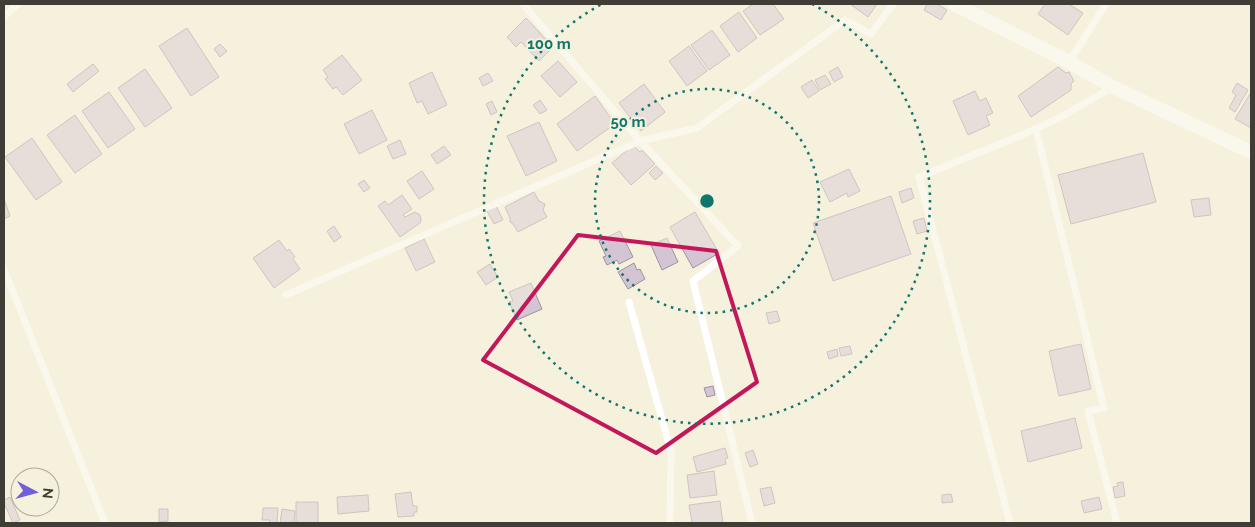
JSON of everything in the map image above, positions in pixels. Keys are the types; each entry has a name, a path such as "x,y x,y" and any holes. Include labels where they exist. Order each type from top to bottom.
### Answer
{"street":[{"path":"954,4 1114,87 1251,152"}],"lane":[{"path":"4,17 18,4"},
{"path":"523,4 640,141 738,246 693,281 752,523"},
{"path":"286,295 640,141 697,128 845,20 871,34 893,4"},
{"path":"1069,62 1106,4"},
{"path":"1010,523 919,177 1062,117 1114,87"},
{"path":"1036,129 1104,408 1088,411 1117,523"},
{"path":"4,269 105,523"},
{"path":"629,302 671,451 670,523"}],"highlighted area":[{"path":"578,235 716,251 757,382 656,453 483,360"}],"building":[{"path":"753,4 773,4 784,19 760,35 743,11"},
{"path":"850,4 877,4 868,17"},
{"path":"927,4 937,4 947,10 941,20 924,10"},
{"path":"1045,4 1069,4 1083,13 1068,35 1038,14"},
{"path":"739,12 757,38 738,52 720,26"},
{"path":"526,18 553,47 539,61 521,42 516,47 507,37"},
{"path":"187,28 219,77 191,96 159,46"},
{"path":"712,30 730,55 709,70 691,45"},
{"path":"220,44 227,51 220,57 214,49"},
{"path":"689,46 707,71 687,86 669,61"},
{"path":"342,55 362,80 343,95 336,87 333,89 325,79 328,77 323,70"},
{"path":"558,61 577,82 560,97 541,76"},
{"path":"93,64 99,71 73,92 67,84"},
{"path":"838,67 843,77 834,82 829,72"},
{"path":"1058,67 1066,73 1069,72 1074,81 1071,84 1071,90 1031,117 1018,96"},
{"path":"145,69 172,108 145,127 118,88"},
{"path":"432,72 447,105 428,114 422,101 417,103 409,83"},
{"path":"488,73 493,81 483,86 479,78"},
{"path":"825,75 831,84 820,90 815,80"},
{"path":"812,80 819,91 808,98 801,87"},
{"path":"1237,83 1248,90 1235,112 1229,108 1236,95 1232,92"},
{"path":"644,84 665,112 641,131 619,103"},
{"path":"975,91 980,101 986,98 993,113 986,116 990,125 968,135 953,101"},
{"path":"109,92 135,129 108,148 82,111"},
{"path":"1251,92 1251,128 1235,119"},
{"path":"595,96 615,124 577,151 557,124"},
{"path":"540,100 547,110 540,114 533,105"},
{"path":"492,101 497,112 491,115 486,104"},
{"path":"372,110 387,140 359,154 344,124"},
{"path":"75,115 102,154 75,173 47,135"},
{"path":"539,122 557,161 526,176 507,136"},
{"path":"32,138 62,182 36,200 5,157"},
{"path":"400,140 406,154 393,159 387,146"},
{"path":"633,145 640,152 642,150 655,164 631,185 612,163"},
{"path":"444,146 451,155 437,164 431,155"},
{"path":"1143,153 1156,202 1071,224 1058,175"},
{"path":"656,166 663,173 655,180 649,173"},
{"path":"849,169 860,191 848,197 847,193 830,202 820,182"},
{"path":"422,171 434,189 419,199 407,181"},
{"path":"364,180 370,188 364,192 358,184"},
{"path":"911,188 914,198 902,203 899,192"},
{"path":"534,192 539,201 545,204 543,210 547,217 518,232 510,222 505,207"},
{"path":"402,195 412,209 403,215 405,217 415,212 420,215 421,220 420,223 400,237 378,206 385,201 388,205"},
{"path":"891,196 911,254 833,281 813,223"},
{"path":"1209,198 1211,215 1194,217 1191,200"},
{"path":"4,199 10,216 4,219"},
{"path":"496,206 503,220 494,224 487,211"},
{"path":"695,212 719,253 693,268 670,227"},
{"path":"924,218 927,231 917,234 913,221"},
{"path":"334,226 341,237 334,242 327,231"},
{"path":"620,231 633,257 619,264 617,260 607,265 603,257 606,256 599,241"},
{"path":"667,238 678,262 662,270 651,245"},
{"path":"424,239 435,262 416,271 405,248"},
{"path":"279,240 287,251 289,249 295,257 293,259 300,269 274,288 253,258"},
{"path":"634,263 637,270 640,269 645,279 628,289 618,272"},
{"path":"490,264 498,277 486,285 477,272"},
{"path":"531,283 542,309 517,320 509,302 513,301 509,292"},
{"path":"777,311 780,321 769,324 766,313"},
{"path":"1081,344 1091,389 1059,396 1049,351"},
{"path":"850,346 852,354 841,356 839,348"},
{"path":"837,349 838,356 829,359 827,352"},
{"path":"713,386 715,395 707,397 704,388"},
{"path":"1075,418 1082,448 1028,462 1021,431"},
{"path":"725,448 728,458 725,459 726,464 697,472 693,457"},
{"path":"753,450 758,464 750,467 745,453"},
{"path":"714,471 717,495 690,498 687,475"},
{"path":"1123,482 1125,496 1115,498 1113,487 1118,486 1117,483"},
{"path":"771,487 775,503 764,506 760,489"},
{"path":"411,492 413,506 417,506 417,512 414,512 414,516 398,517 395,494"},
{"path":"951,494 953,502 942,503 942,495"},
{"path":"368,495 369,511 338,514 337,497"},
{"path":"10,497 10,516 4,503 4,500"},
{"path":"1099,497 1102,509 1084,513 1081,501"},
{"path":"720,501 723,523 692,523 689,505"},
{"path":"296,502 318,502 318,523 296,523"},
{"path":"263,508 278,508 277,523 270,523 270,520 262,520"},
{"path":"159,509 168,509 168,521 159,522"},
{"path":"282,509 295,511 294,523 280,523"},
{"path":"10,517 19,517 20,520 13,523"}]}
